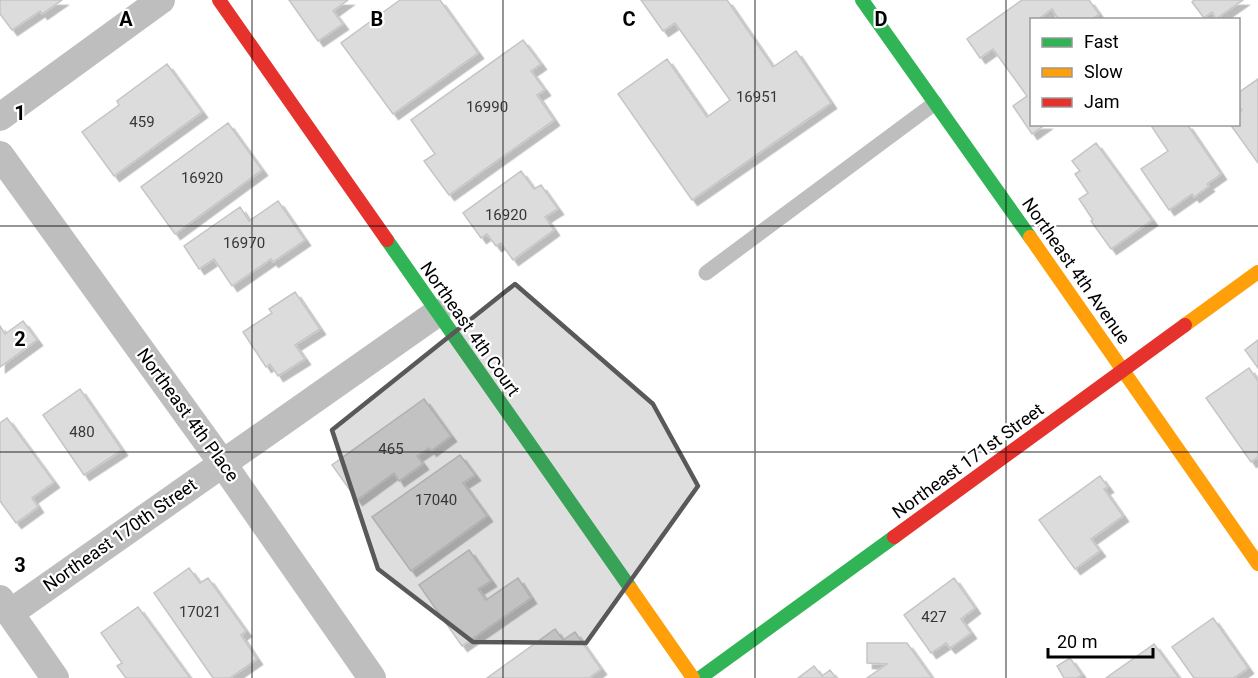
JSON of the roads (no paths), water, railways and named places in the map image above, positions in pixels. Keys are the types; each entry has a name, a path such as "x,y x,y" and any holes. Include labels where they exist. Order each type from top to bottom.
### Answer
{"street":[{"path":"0,117 161,0"},
{"name":"Northeast 4th Court","path":"219,0 693,678"},
{"name":"Northeast 4th Avenue","path":"870,3 936,103 1258,564"},
{"name":"Northeast 4th Place","path":"0,155 223,464 372,678"},
{"name":"Northeast 171st Street","path":"700,678 1258,272"},
{"name":"Northeast 170th Street","path":"5,606 223,464 437,313"},
{"path":"5,606 55,678"}],"lane":[{"path":"706,273 936,103"}]}
